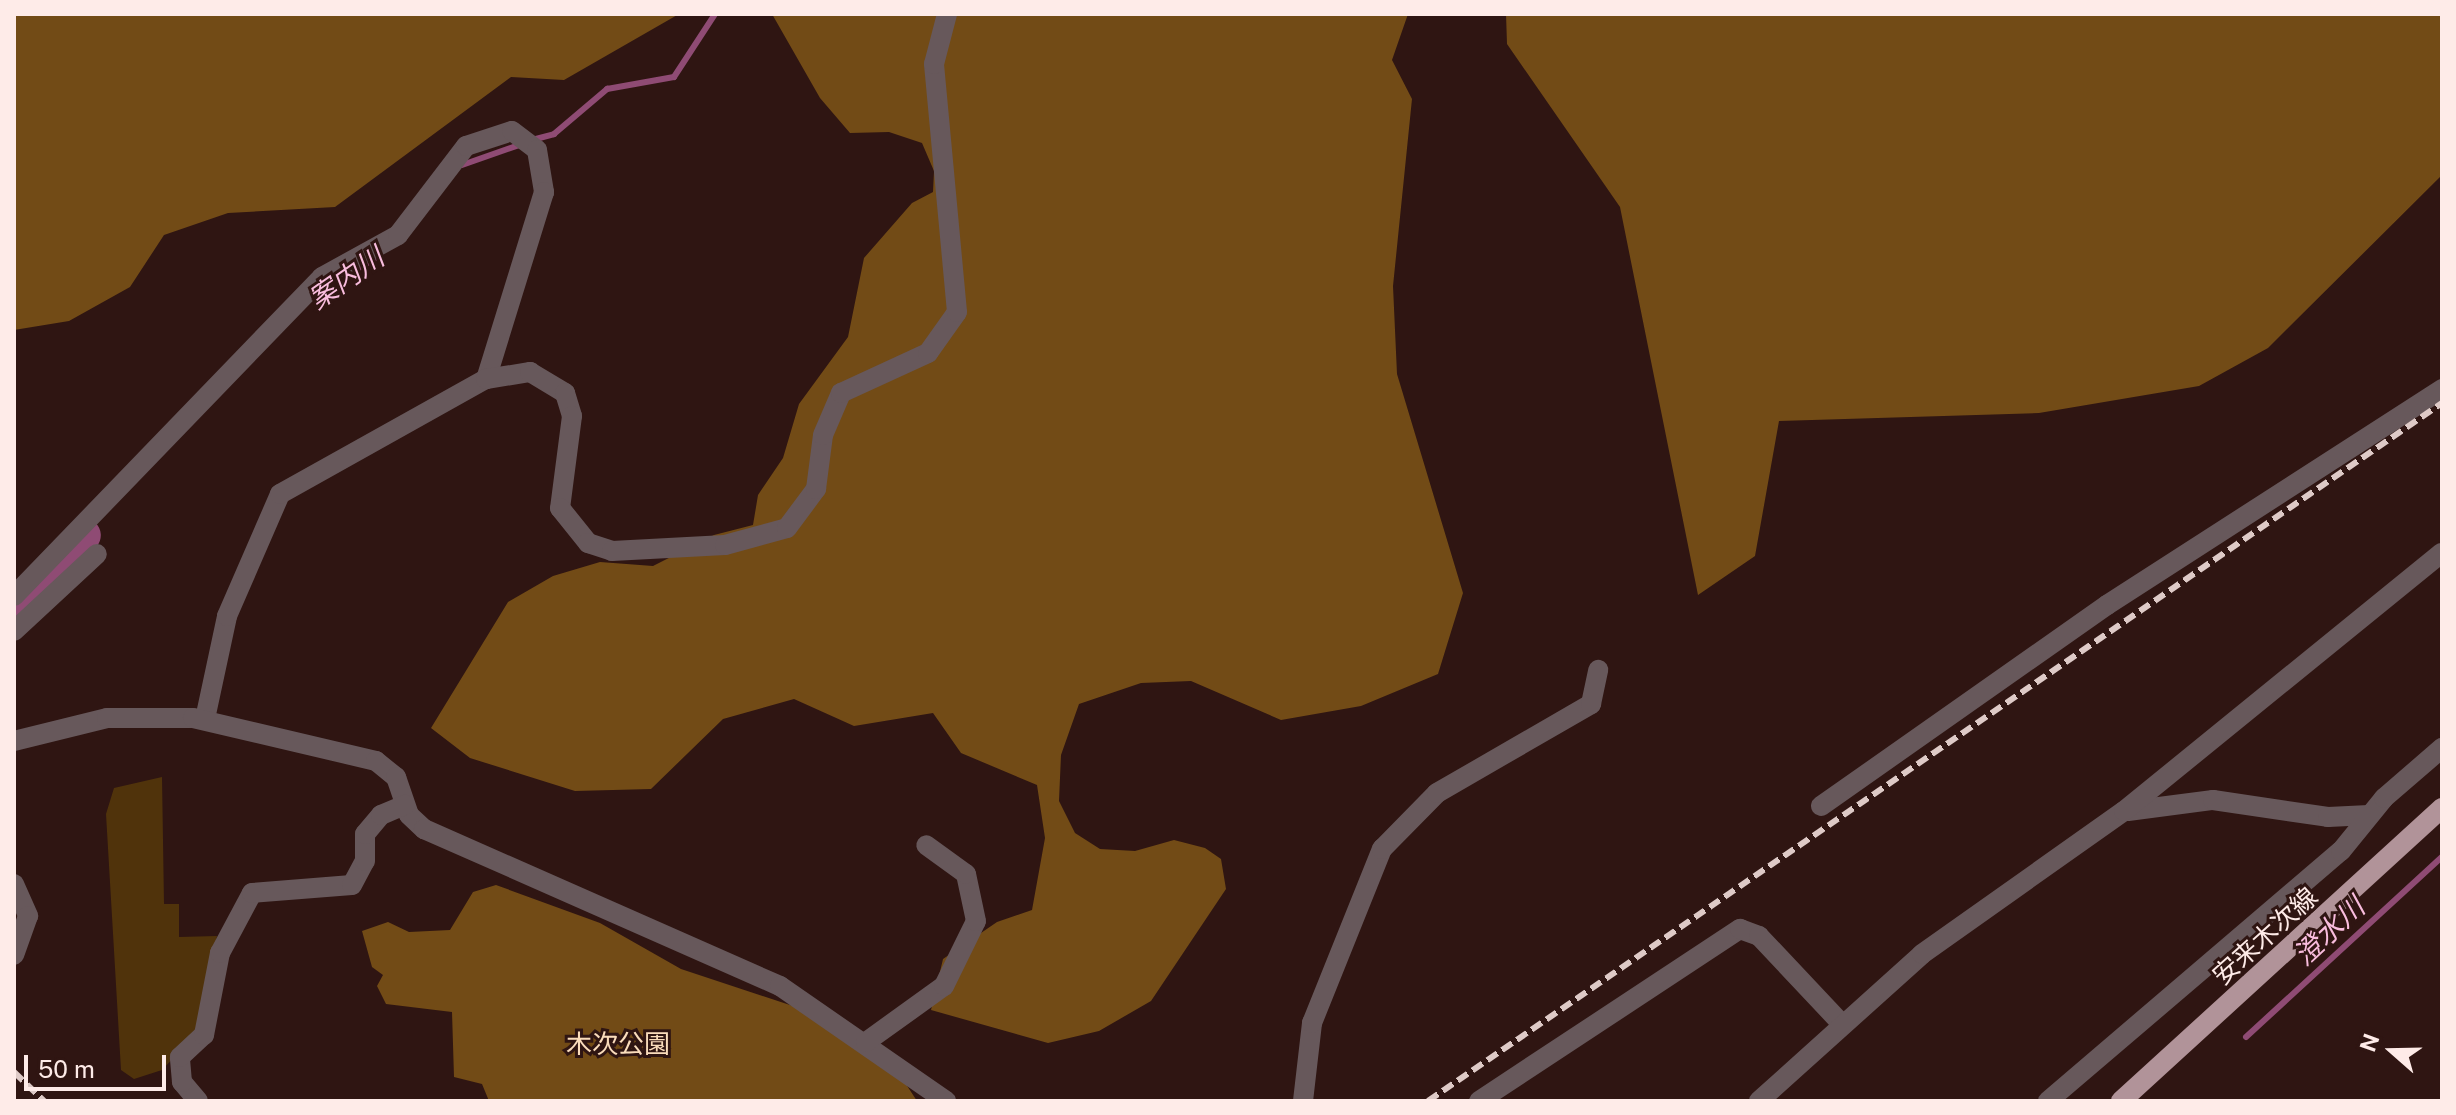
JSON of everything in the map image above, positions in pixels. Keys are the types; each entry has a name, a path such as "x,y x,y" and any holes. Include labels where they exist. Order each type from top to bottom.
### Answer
{"main road":[{"name":"安来木次線","path":"2121,1101 2442,808"}],"street":[{"path":"205,719 227,616 280,494 486,379 530,372 565,393 572,416 560,508 588,543 612,551 725,545 787,528 816,489 823,435 841,393 928,353 957,312 934,64 947,14"},
{"path":"14,596 322,277 398,235 466,146 489,133 519,134 537,150 544,192 486,379"},
{"path":"1821,806 2107,605 2442,389"},
{"path":"1759,1101 1842,1024 2015,882 2124,811 2442,553"},
{"path":"14,631 97,554"},
{"path":"1303,1101 1312,1023 1382,849 1437,793 1591,704 1598,670"},
{"path":"14,741 107,718 205,719 384,764 405,805 424,829 780,986 866,1042 946,1101"},
{"path":"2048,1101 2341,851 2369,815 2442,748"},
{"path":"2124,811 2213,800 2328,817 2369,815"},
{"path":"198,1101 182,1082 180,1057 204,1035 220,953 252,893 352,885 365,861 365,834 381,815 405,805"},
{"path":"866,1042 944,986 976,921 966,874 926,845"},
{"path":"14,884 28,916 14,955"},
{"path":"1479,1101 1740,929 1759,936 1842,1024"}],"shaded area":[{"path":"162,777 164,904 179,904 179,937 217,936 199,1031 162,1070 134,1079 121,1070 106,814 114,788"}],"green space":[{"path":"14,14 679,14 564,80 511,77 335,207 228,213 164,235 130,287 69,321 14,330"},
{"path":"772,14 1408,14 1392,60 1412,99 1393,286 1397,374 1463,593 1438,674 1361,706 1281,720 1191,681 1141,683 1079,704 1061,755 1059,801 1075,833 1100,849 1135,851 1174,840 1205,848 1221,859 1226,889 1151,1001 1099,1031 1048,1043 931,1010 943,959 997,922 1032,910 1045,838 1037,785 961,753 933,713 854,726 794,699 723,719 651,789 575,791 470,758 431,728 508,602 553,576 600,562 653,566 714,535 753,525 758,495 783,458 799,404 848,337 864,258 912,203 933,192 934,171 922,143 889,132 850,133 820,98"},
{"path":"1506,14 2442,14 2442,175 2268,348 2199,386 2039,413 1779,421 1755,556 1698,595 1620,207 1507,44"},
{"name":"木次公園","path":"496,885 600,923 681,969 802,1009 902,1078 917,1101 489,1101 482,1084 454,1077 452,1012 386,1004 377,986 383,975 372,967 362,931 388,922 409,932 450,930 473,892"}],"waterway":[{"name":"案内川","path":"532,140 554,134 607,89 674,77 715,14"},
{"path":"462,165 522,144"},
{"name":"案内川","path":"348,274 373,260"},
{"name":"案内川","path":"14,615 84,535"},
{"name":"澄水川","path":"2246,1037 2442,857"}],"railway":[{"path":"1428,1101 2442,403"},
{"path":"14,1072 44,1101"}]}
